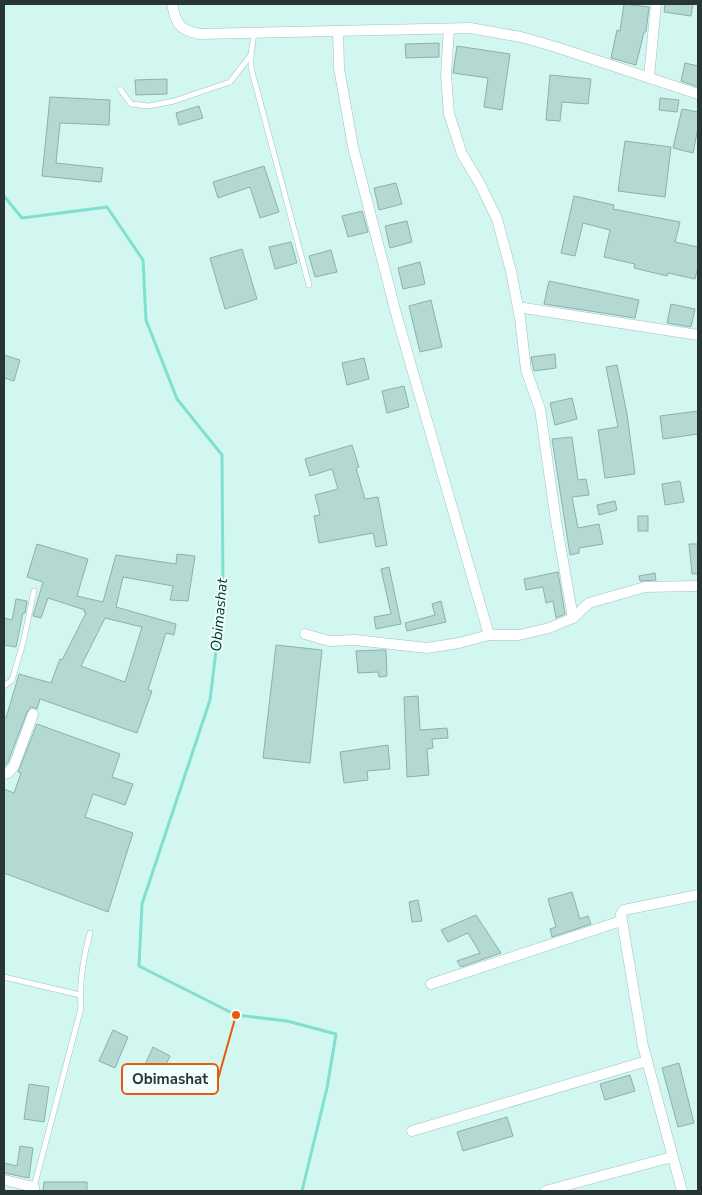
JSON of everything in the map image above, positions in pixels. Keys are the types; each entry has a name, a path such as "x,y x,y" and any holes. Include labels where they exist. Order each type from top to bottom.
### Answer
{"street":[{"path":"172,4 177,24 187,32 200,34 470,28 521,37 556,46 698,94"},
{"path":"649,77 656,4"},
{"path":"449,29 446,75 449,114 462,154 480,184 497,219 511,272 520,318 526,370 540,409 556,521 573,618"},
{"path":"338,31 339,68 353,148 400,326 489,635"},
{"path":"524,308 698,335"},
{"path":"305,634 329,641 354,640 427,648 489,635 519,635 549,628 573,618 589,603 645,587 698,586"},
{"path":"4,774 8,773 14,766 33,714"},
{"path":"682,1191 647,1061 621,914 624,910 698,896"},
{"path":"431,984 621,922"},
{"path":"412,1131 647,1061"},
{"path":"545,1191 672,1157"},
{"path":"4,1180 34,1189"}],"lane":[{"path":"254,33 251,68 309,285"},
{"path":"120,88 132,104 149,106 174,101 230,82 251,55"},
{"path":"4,686 12,680 23,643 34,591"},
{"path":"34,1189 82,1008 80,995 83,960 90,933"},
{"path":"4,978 80,995"}],"building":[{"path":"624,4 649,7 646,32 644,32 636,65 611,58 617,30 620,31"},
{"path":"665,4 693,4 691,16 664,12"},
{"path":"439,43 439,57 406,58 405,44"},
{"path":"457,46 510,54 502,110 484,107 488,78 453,73"},
{"path":"685,63 698,66 698,87 681,81"},
{"path":"550,75 591,79 588,104 562,102 560,121 546,120"},
{"path":"167,79 167,94 136,95 135,80"},
{"path":"50,97 110,100 109,125 60,123 56,163 103,168 101,182 42,176"},
{"path":"660,98 679,100 677,112 659,110"},
{"path":"199,106 203,118 179,125 176,113"},
{"path":"682,109 698,112 698,128 693,153 673,148"},
{"path":"625,141 671,147 665,197 618,191"},
{"path":"264,166 279,212 260,218 250,187 218,198 213,182"},
{"path":"396,183 402,204 379,210 374,188"},
{"path":"574,196 614,205 613,209 680,222 675,242 698,247 698,267 695,279 668,273 667,276 634,268 635,264 604,257 610,230 583,223 575,256 561,253"},
{"path":"362,211 368,232 348,237 342,216"},
{"path":"407,221 412,242 390,248 385,226"},
{"path":"291,242 297,263 275,269 269,247"},
{"path":"242,249 257,299 225,309 210,258"},
{"path":"331,250 337,272 315,277 309,256"},
{"path":"420,262 425,284 403,289 398,268"},
{"path":"549,281 639,300 635,318 544,304"},
{"path":"431,300 442,347 420,352 409,306"},
{"path":"671,304 695,309 691,327 667,323"},
{"path":"555,354 556,368 534,371 531,357"},
{"path":"4,355 20,360 14,381 4,378"},
{"path":"364,358 369,379 347,385 342,363"},
{"path":"617,365 627,414 635,474 605,478 598,430 618,427 606,367"},
{"path":"404,386 409,407 387,413 382,391"},
{"path":"572,398 577,419 555,425 550,403"},
{"path":"698,411 698,434 663,439 660,416"},
{"path":"572,437 578,480 586,479 589,495 572,497 578,528 599,524 603,544 579,548 579,553 570,555 552,439"},
{"path":"352,445 359,467 356,468 365,499 378,497 387,545 376,547 373,533 319,543 314,516 320,515 315,495 338,489 332,469 310,476 305,459"},
{"path":"680,481 684,502 665,505 662,484"},
{"path":"615,501 617,510 599,515 597,505"},
{"path":"638,516 648,516 648,531 638,531"},
{"path":"37,544 88,559 77,596 103,602 116,555 176,564 177,554 195,556 188,601 170,600 173,586 123,577 116,607 176,624 174,635 166,633 148,690 152,691 137,733 40,699 37,709 31,707 27,712 8,762 4,767 4,717 6,718 19,674 51,683 60,659 62,660 86,613 84,612 85,610 48,598 41,618 33,616 43,582 27,577","holes":["105,618 142,627 125,682 81,666"]},
{"path":"689,544 698,544 698,574 692,574"},
{"path":"389,567 401,624 376,629 374,617 391,614 381,569"},
{"path":"558,572 565,614 556,618 553,601 546,603 543,587 526,590 524,579"},
{"path":"655,573 656,580 640,581 639,576"},
{"path":"16,599 27,601 16,647 4,645 4,618 12,620"},
{"path":"441,601 446,622 407,631 405,623 435,615 432,604"},
{"path":"276,645 322,650 310,763 263,758"},
{"path":"386,650 387,676 379,677 378,672 358,673 356,651"},
{"path":"418,696 420,730 447,728 448,738 432,739 433,748 427,749 429,775 407,777 404,697"},
{"path":"37,724 120,754 112,777 133,784 125,805 93,794 85,817 133,833 108,912 4,873 4,789 14,793 21,773 18,772"},
{"path":"388,745 390,769 367,771 368,780 344,783 340,752"},
{"path":"572,892 580,919 588,916 591,924 552,937 550,929 556,927 548,899"},
{"path":"418,900 422,921 412,922 409,902"},
{"path":"476,915 501,953 461,967 457,961 480,953 468,933 448,942 441,930"},
{"path":"113,1030 128,1037 115,1068 99,1061"},
{"path":"153,1047 170,1056 157,1084 140,1076"},
{"path":"679,1063 694,1123 678,1127 662,1068"},
{"path":"630,1075 635,1091 605,1100 600,1084"},
{"path":"29,1084 49,1087 44,1122 24,1119"},
{"path":"507,1117 513,1136 463,1151 457,1132"},
{"path":"20,1146 33,1148 29,1178 4,1173 4,1163 17,1166"},
{"path":"44,1182 87,1182 87,1191 43,1191"}],"waterway":[{"name":"Obimashat","path":"4,196 22,218 107,207 143,260 146,320 177,399 222,455 223,593 210,700 142,904 139,966 236,1015 287,1021 336,1034 327,1088 302,1191"}],"place":[{"name":"Obimashat","path":"236,1015"}]}
